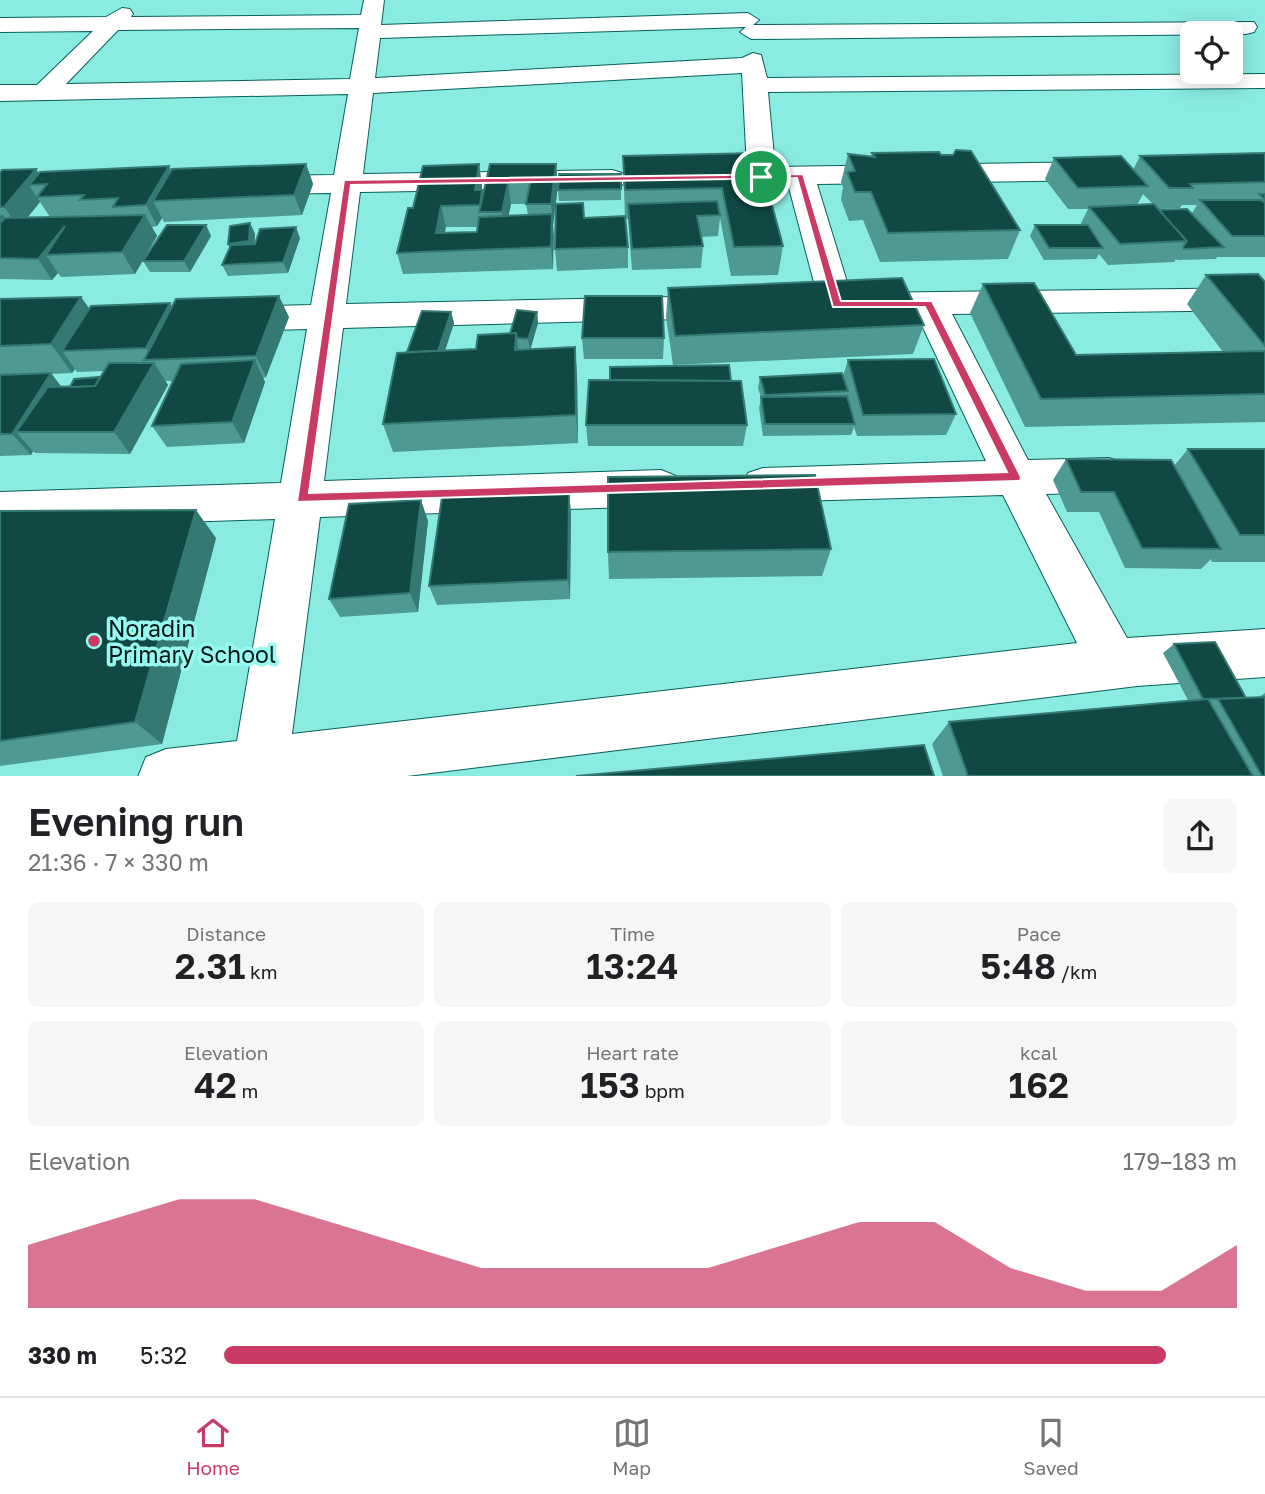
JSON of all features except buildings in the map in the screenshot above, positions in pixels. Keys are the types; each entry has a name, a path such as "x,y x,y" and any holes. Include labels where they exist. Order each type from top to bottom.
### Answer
{"street":[{"path":"44,92 136,0"},
{"path":"1219,7 1265,39"},
{"path":"0,26 372,18 748,17 1246,27"},
{"path":"748,17 761,177"},
{"path":"260,770 372,18"},
{"path":"0,93 754,75 1265,81"},
{"path":"679,178 1128,171"},
{"path":"800,176 823,305 1265,299"},
{"path":"236,186 638,178"},
{"path":"929,303 1015,477 1114,664"},
{"path":"205,320 755,306"},
{"path":"0,510 302,498 1154,474"},
{"path":"166,776 260,770 1114,664 1265,653"}],"place":[{"name":"Noradin Primary School","path":"94,641"}],"route":[{"path":"800,176 837,305 929,303 1015,477 302,498 347,182 761,177 800,176"}]}
